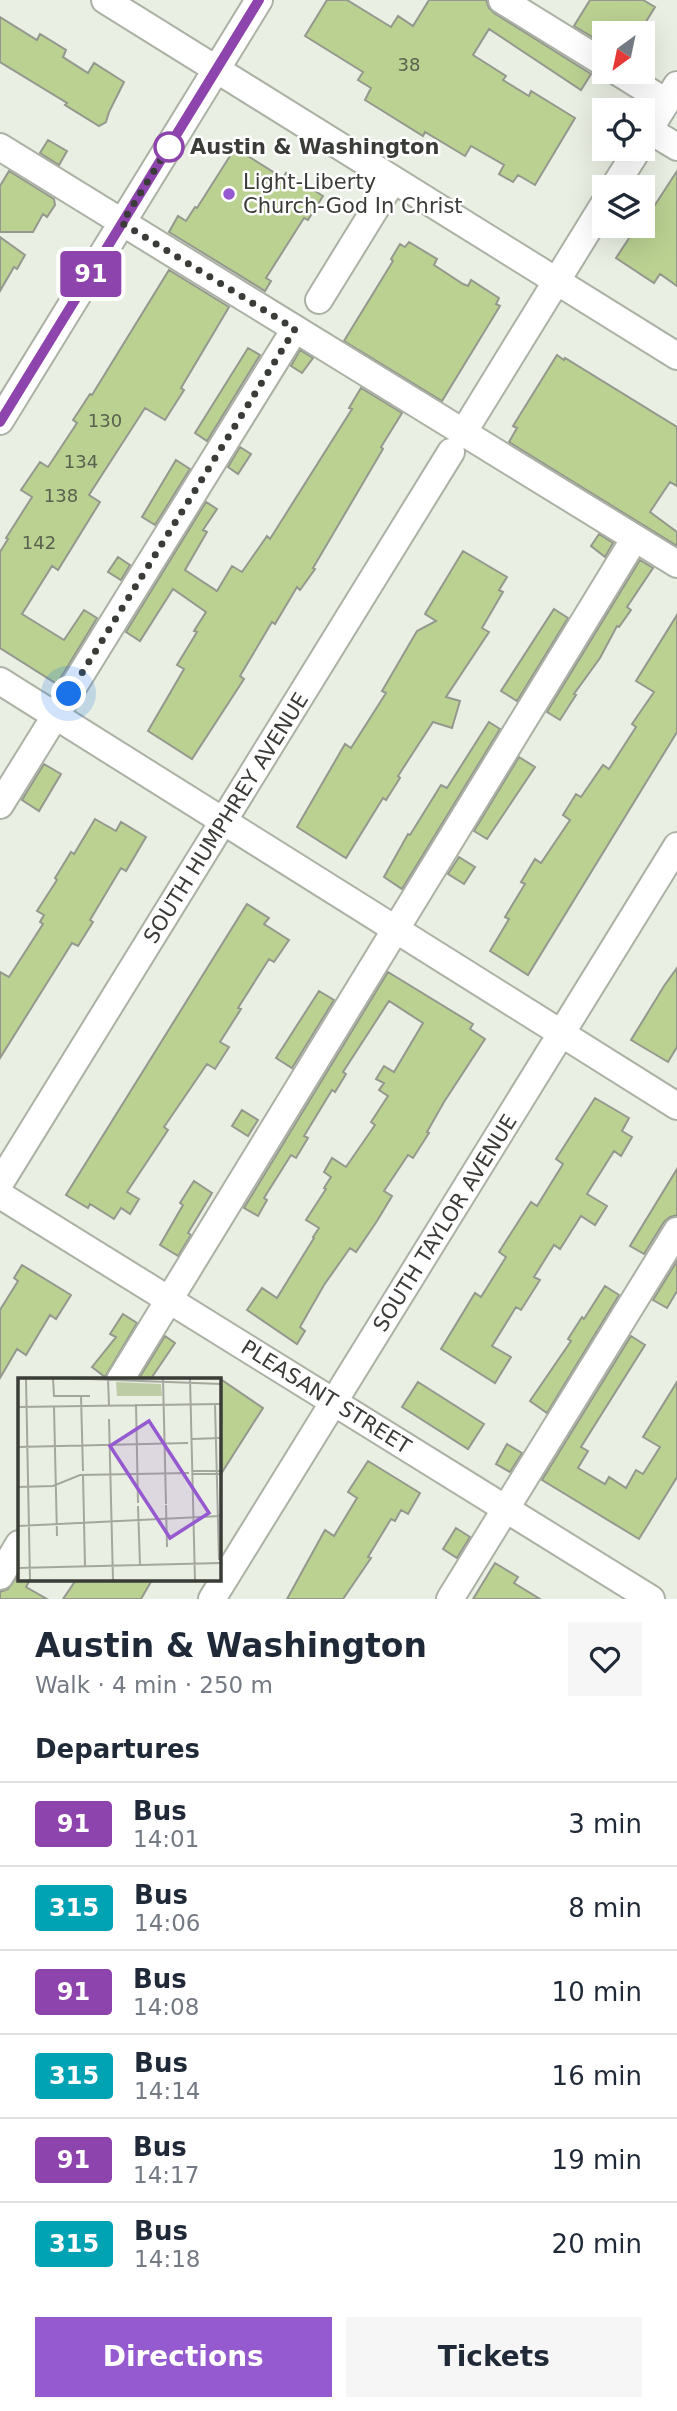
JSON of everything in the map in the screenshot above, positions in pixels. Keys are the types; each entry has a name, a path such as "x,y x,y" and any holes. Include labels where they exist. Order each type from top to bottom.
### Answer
{"street":[{"path":"105,0 677,356"},
{"path":"0,421 259,0"},
{"path":"502,0 592,56"},
{"path":"649,84 672,93 655,121"},
{"path":"655,142 677,147"},
{"path":"0,147 295,329 457,442 635,538 677,564"},
{"path":"319,300 393,180"},
{"name":"SOUTH HUMPHREY AVENUE","path":"0,1183 592,224"},
{"path":"0,805 295,329"},
{"path":"121,1378 635,538"},
{"path":"0,681 677,1106"},
{"name":"SOUTH TAYLOR AVENUE","path":"212,1599 677,846"},
{"name":"PLEASANT STREET","path":"0,1195 651,1599"},
{"path":"450,1599 677,1231"},
{"path":"0,1576 18,1546"}],"building":[{"path":"327,0 347,0 391,27 398,16 413,26 429,0 486,0 494,13 591,74 581,90 489,29 473,55 506,76 503,80 529,96 531,91 575,118 535,185 518,175 513,182 499,174 504,165 471,146 465,156 425,132 423,136 365,100 371,88 358,80 363,72 305,36"},
{"path":"590,0 643,0 655,7 646,21 592,21 592,37 574,26"},
{"path":"0,17 37,40 40,34 66,50 63,57 88,73 94,63 124,82 106,122 99,126 0,62"},
{"path":"48,140 67,151 59,165 40,153"},
{"path":"235,148 283,178 286,173 323,196 308,220 304,218 266,278 271,281 265,291 169,232 178,216 186,221 195,207 197,208"},
{"path":"9,171 54,199 55,205 47,217 43,214 33,232 0,232 0,186"},
{"path":"677,171 677,286 660,274 654,283 616,258 629,238 655,238 655,205"},
{"path":"0,237 25,255 17,269 14,267 0,291"},
{"path":"409,242 437,259 434,265 463,284 468,286 471,280 499,298 496,304 500,306 442,401 344,341 393,261 391,259 400,244 405,247"},
{"path":"169,270 229,307 165,420 145,408 89,495 100,502 58,570 52,566 22,614 64,640 84,610 97,618 57,684 0,648 0,552 32,497 21,490 40,462 48,467 77,423 73,420 90,394 92,395"},
{"path":"248,348 260,355 207,441 195,433"},
{"path":"300,350 313,358 302,373 291,366"},
{"path":"557,355 677,427 677,486 670,482 650,512 677,532 677,546 509,442 517,428 513,426"},
{"path":"361,388 402,413 313,568 315,569 300,590 297,587 275,624 272,622 240,676 244,679 192,759 148,731 184,669 177,665 206,612 173,589 140,641 126,632 206,502 217,509 203,530 207,532 185,570 217,591 232,566 242,572 267,536 270,539 352,409 349,408"},
{"path":"240,447 251,454 238,474 228,467"},
{"path":"176,460 190,469 155,525 142,517"},
{"path":"599,534 613,543 605,557 591,546"},
{"path":"463,551 507,577 499,590 503,592 482,628 489,632 446,697 460,701 452,728 433,722 398,776 400,778 386,800 383,798 346,858 297,827 345,744 351,748 386,693 382,691 417,631 436,621 425,614"},
{"path":"118,557 130,565 121,580 108,572"},
{"path":"640,560 653,568 627,607 631,610 619,627 617,626 560,720 547,712"},
{"path":"554,609 568,618 517,701 501,691"},
{"path":"677,615 677,732 528,975 490,951 509,919 505,917 525,884 521,882 535,859 541,863 570,820 563,815 576,794 581,797 603,765 609,769 636,727 632,724 654,692 636,681"},
{"path":"489,722 500,729 402,889 384,877 408,834 410,835 441,785 447,788"},
{"path":"519,757 535,767 487,839 474,831"},
{"path":"44,764 61,774 39,811 22,800"},
{"path":"95,819 116,831 121,822 146,837 126,871 121,868 78,946 72,943 0,1058 0,972 9,977 43,924 40,922 44,915 37,911 71,852 74,854"},
{"path":"459,857 475,867 464,884 448,874"},
{"path":"247,904 269,918 264,924 289,940 274,962 269,959 238,1008 241,1009 220,1042 229,1047 215,1069 207,1064 164,1127 168,1130 127,1192 139,1199 130,1214 121,1208 114,1219 90,1204 88,1208 66,1195"},
{"path":"677,968 677,1047 668,1062 631,1040"},
{"path":"388,972 473,1024 470,1029 485,1039 444,1102 413,1158 408,1155 384,1191 392,1196 377,1221 356,1252 350,1248 324,1285 300,1327 305,1331 297,1344 247,1310 262,1288 277,1298 314,1238 319,1228 306,1220 331,1177 324,1172 332,1158 346,1167 375,1125 371,1122 388,1096 379,1090 384,1083 376,1079 384,1066 394,1072 423,1023 389,1001 343,1072 346,1074 335,1092 332,1090 304,1136 308,1138 296,1158 291,1155 264,1198 267,1200 258,1216 244,1208"},
{"path":"319,991 334,1000 292,1068 276,1058"},
{"path":"595,1098 629,1118 622,1131 632,1137 621,1156 614,1151 587,1194 607,1206 595,1225 581,1216 560,1249 554,1245 534,1277 540,1280 521,1310 516,1307 492,1346 511,1357 495,1383 441,1349 475,1293 481,1297 506,1257 499,1252 531,1202 537,1206 563,1164 556,1159"},
{"path":"242,1110 258,1120 248,1136 232,1126"},
{"path":"677,1169 677,1215 664,1222 644,1254 630,1246"},
{"path":"194,1181 212,1193 188,1233 191,1235 178,1256 160,1245"},
{"path":"677,1261 677,1291 667,1308 653,1300"},
{"path":"22,1265 71,1295 56,1319 50,1315 26,1355 17,1349 0,1378 0,1310 18,1281 14,1278"},
{"path":"605,1286 619,1295 547,1413 530,1401 571,1341 568,1339 582,1317 584,1319"},
{"path":"123,1314 137,1323 105,1377 92,1367 116,1337 110,1334"},
{"path":"165,1336 175,1343 151,1378 139,1378"},
{"path":"631,1336 645,1345 581,1447 588,1451 578,1468 605,1484 609,1477 626,1488 636,1470 643,1474 660,1447 643,1437 677,1382 677,1477 639,1539 542,1480"},
{"path":"220,1379 263,1408 220,1475"},
{"path":"418,1382 484,1424 468,1449 402,1407"},
{"path":"507,1444 522,1453 510,1472 496,1464"},
{"path":"368,1461 420,1493 408,1514 401,1510 395,1521 391,1519 368,1557 371,1558 343,1599 287,1599 325,1530 334,1536 357,1498 348,1492"},
{"path":"456,1528 470,1537 457,1558 443,1549"},
{"path":"495,1563 518,1577 514,1583 540,1599 473,1599"},
{"path":"18,1575 18,1582 29,1582 26,1587 47,1599 0,1599 0,1592 8,1589"},
{"path":"75,1582 151,1582 141,1599 63,1599"}],"bus line":[{"name":"91","path":"0,422 259,0"}],"place":[{"name":"Austin & Washington","path":"169,147"},
{"name":"Light-Liberty Church-God In Christ","path":"229,194"}],"route":[{"path":"69,694 295,329 122,223 173,140 169,147"}]}
